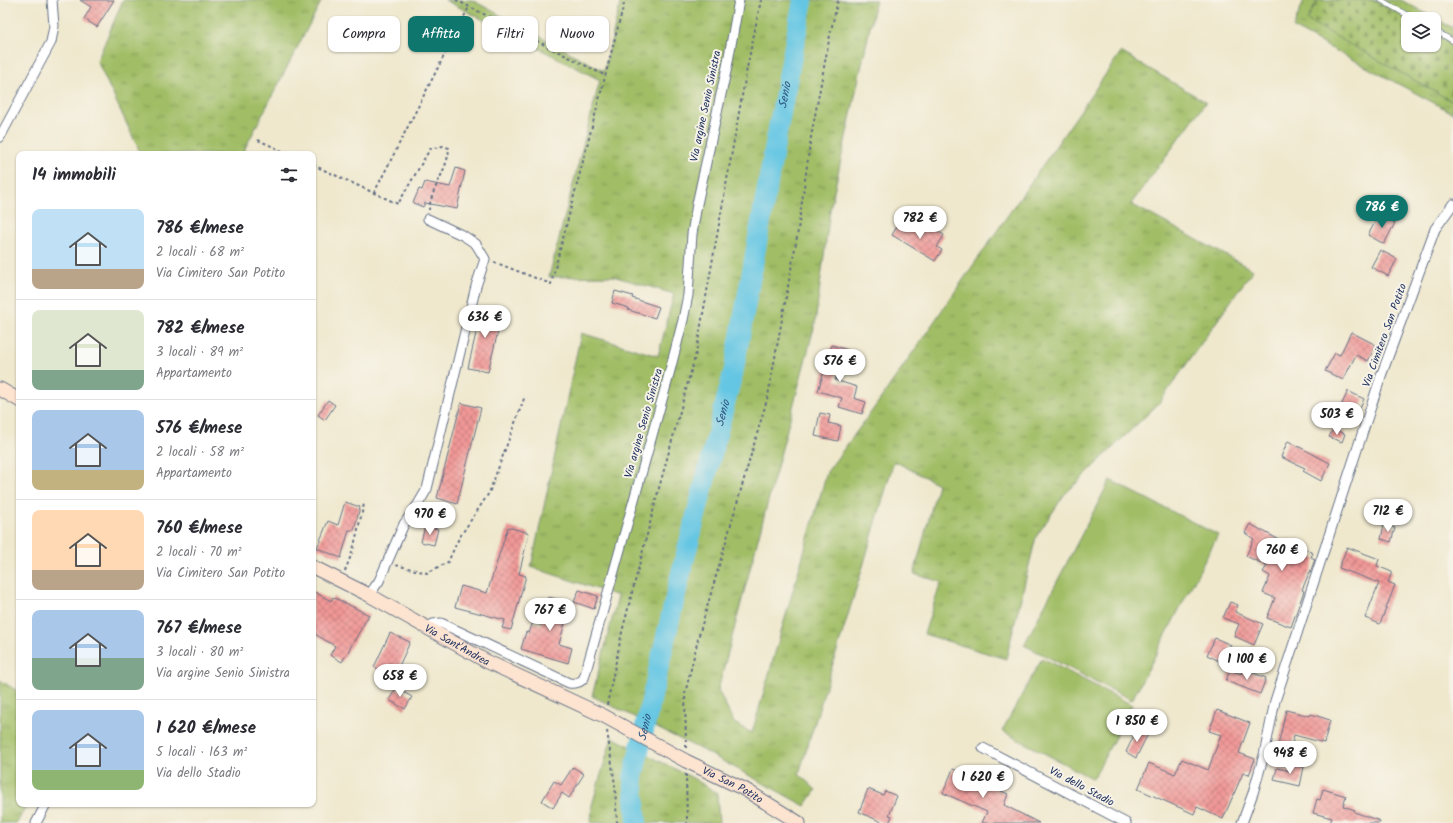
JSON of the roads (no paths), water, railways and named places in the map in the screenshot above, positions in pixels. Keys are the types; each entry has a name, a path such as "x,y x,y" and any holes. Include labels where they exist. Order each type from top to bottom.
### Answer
{"street":[{"path":"0,137 50,42 54,26 52,0"},
{"name":"Via argine Senio Sinistra","path":"427,627 433,624 441,623 569,683 575,684 581,682 584,678 683,320 688,294 692,234 697,204 739,0"},
{"name":"Via Cimitero San Potito","path":"1242,823 1264,755 1275,701 1381,376 1435,229 1453,204"},
{"path":"368,595 379,581 404,524 418,506 427,489 476,286 484,259 476,244 464,236 428,219"},
{"path":"0,389 16,398"},
{"name":"Via Sant'Andrea","path":"316,568 368,595 486,660 604,716 686,761"},
{"name":"Via dello Stadio","path":"983,748 1126,823"},
{"name":"Via San Potito","path":"686,761 744,790 799,823"},
{"path":"36,823 44,807"}],"lane":[{"path":"1381,0 1402,12"},
{"path":"1441,34 1453,41"}],"waterway":[{"name":"Senio","path":"637,823 633,777 680,577 734,369 803,0"}]}
